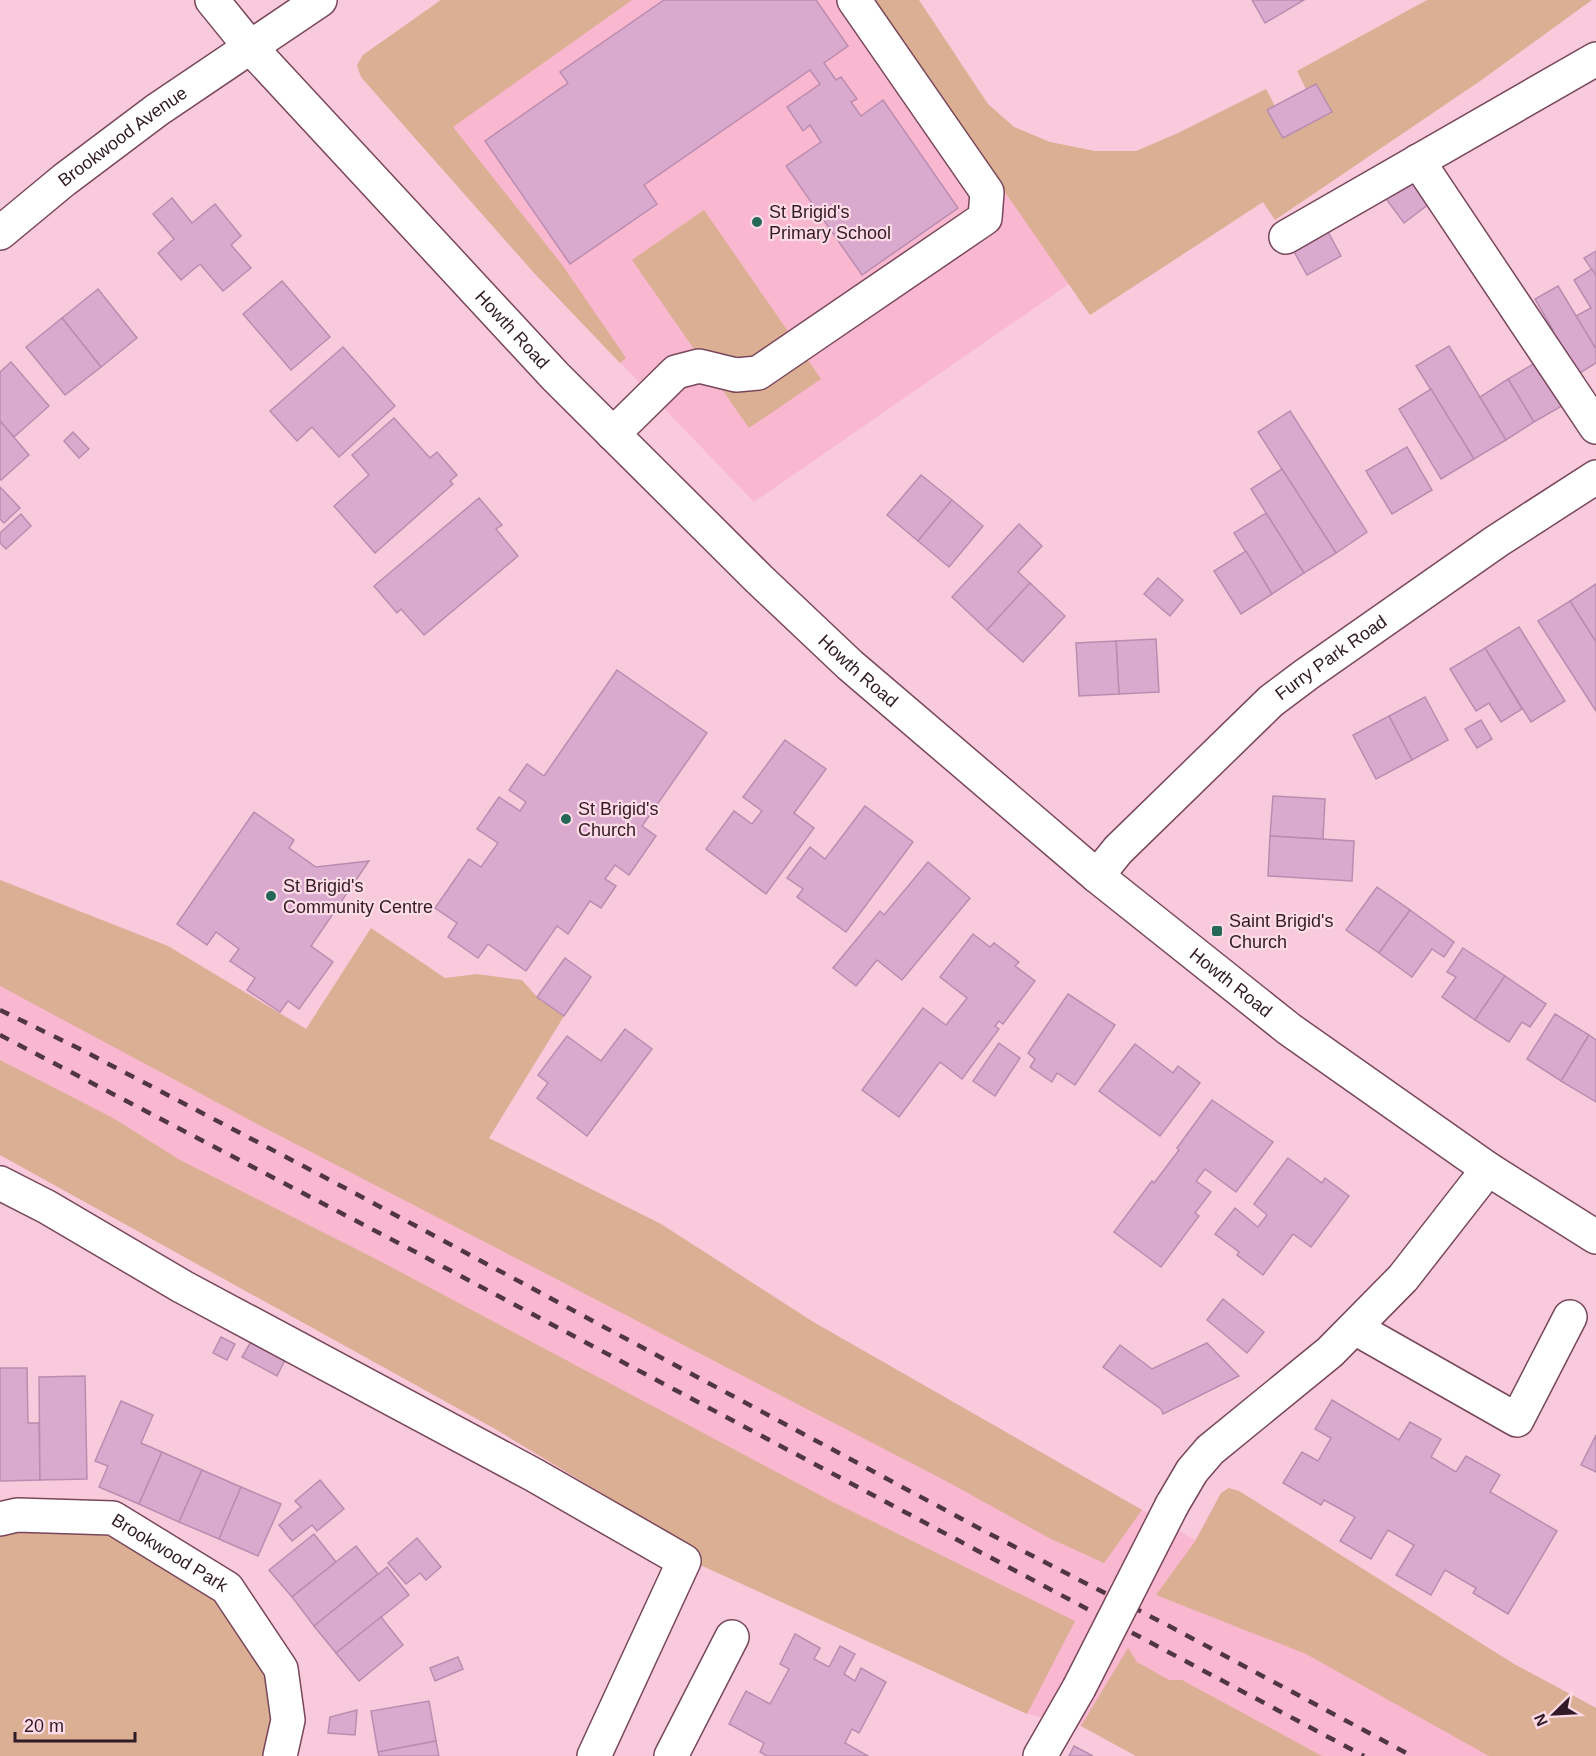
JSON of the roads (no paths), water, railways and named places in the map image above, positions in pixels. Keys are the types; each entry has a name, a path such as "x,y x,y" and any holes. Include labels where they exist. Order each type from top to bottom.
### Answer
{"main road":[{"name":"Howth Road","path":"212,0 251,48 555,376 759,579 850,665 1097,876 1288,1029 1488,1169 1596,1237"},
{"name":"Brookwood Avenue","path":"0,233 64,180 157,111 320,0"},
{"path":"613,434 676,372 699,366 736,375 758,373 985,218 987,192 854,0"},
{"path":"1286,237 1596,58"},
{"path":"1418,161 1596,427"},
{"name":"Furry Park Road","path":"1097,876 1118,850 1271,701 1497,541 1596,477"},
{"path":"1040,1756 1079,1688 1172,1505 1192,1471 1210,1450 1295,1382 1355,1328 1403,1278 1488,1169"},
{"path":"0,1183 47,1207 183,1287 534,1475 684,1561 594,1756"},
{"path":"1355,1328 1517,1420 1570,1317"},
{"name":"Brookwood Park","path":"0,1519 17,1515 112,1518 227,1588 281,1669 288,1720 280,1756"},
{"path":"671,1756 732,1637"}],"railway":[{"path":"0,1010 80,1049 347,1189 988,1533 1171,1627 1412,1756"},
{"path":"0,1035 408,1248 1364,1756"}],"place":[{"name":"St Brigid's Primary School","path":"757,222"},
{"name":"St Brigid's Church","path":"566,819"},
{"name":"St Brigid's Community Centre","path":"271,896"},
{"name":"Saint Brigid's Church","path":"1217,931"}]}
